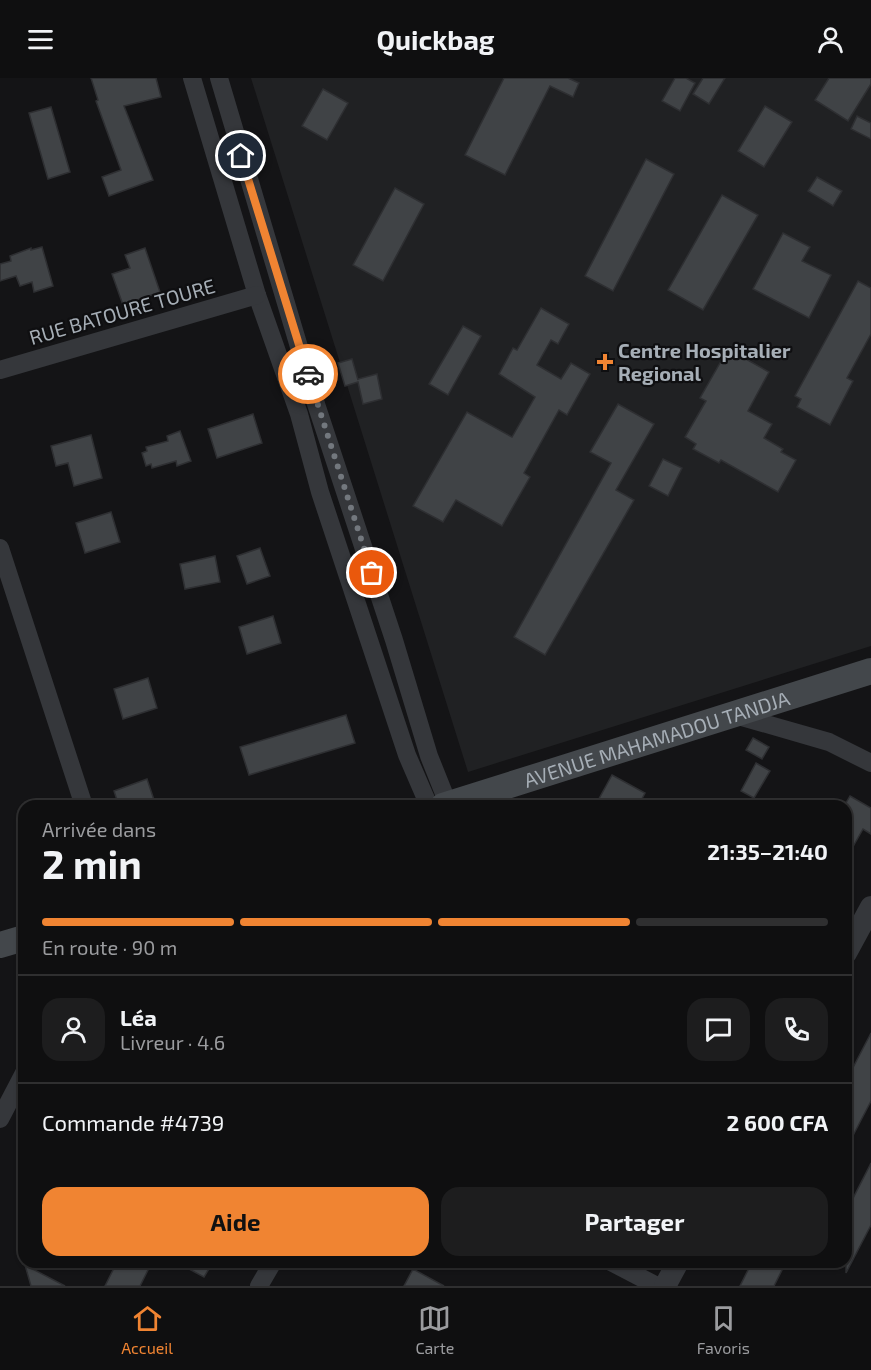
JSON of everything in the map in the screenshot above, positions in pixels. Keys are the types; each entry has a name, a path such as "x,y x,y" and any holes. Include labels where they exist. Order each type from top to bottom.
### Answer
{"main road":[{"name":"AVENUE MAHAMADOU TANDJA","path":"458,800 871,671"}],"street":[{"path":"192,78 257,295 299,414 320,492 415,776 437,800"},
{"path":"219,78 316,404 394,640 441,800"},
{"name":"RUE BATOURE TOURE","path":"0,370 257,295"},
{"path":"0,548 82,800"},
{"path":"371,645 394,640"},
{"path":"735,715 829,742 871,763"},
{"path":"852,942 871,907"},
{"path":"0,1119 18,1084"},
{"path":"260,1286 270,1268"},
{"path":"622,1268 657,1286"},
{"path":"665,1286 675,1268"}],"shaded area":[{"name":"Centre Hospitalier Regional","path":"251,78 871,78 871,646 468,772"}],"building":[{"path":"91,78 156,78 161,97 124,106 153,180 109,196 102,177 121,170 96,101 98,100"},
{"path":"504,78 568,78 579,83 573,97 550,86 505,175 465,155"},
{"path":"675,78 686,78 695,83 680,111 662,101"},
{"path":"703,78 725,78 709,104 693,94"},
{"path":"829,78 871,78 871,84 848,121 815,100"},
{"path":"323,89 348,103 327,140 302,126"},
{"path":"765,106 792,122 764,167 738,151"},
{"path":"51,107 70,172 48,179 29,113"},
{"path":"857,116 871,123 871,139 851,129"},
{"path":"646,159 674,174 613,291 585,276"},
{"path":"817,177 842,191 833,206 808,191"},
{"path":"395,188 424,204 383,281 353,265"},
{"path":"722,195 758,215 703,310 668,290"},
{"path":"783,233 810,247 802,261 831,275 809,318 753,289"},
{"path":"42,247 53,286 34,292 32,282 20,286 16,276 0,281 0,264 11,261 10,256 31,248 31,250"},
{"path":"145,248 160,292 123,305 112,274 130,268 125,255"},
{"path":"858,281 871,288 871,334 847,378 853,381 830,425 797,407 801,399 795,396"},
{"path":"541,308 569,324 558,344 551,340 537,365 561,379 571,363 590,374 567,415 559,410 524,473 530,477 502,526 456,500 443,522 413,506 467,412 512,437 535,397 499,374 513,348 517,350"},
{"path":"463,326 481,336 448,395 429,384"},
{"path":"728,349 769,372 748,411 772,424 764,438 783,449 781,452 796,460 778,492 721,460 719,463 693,449 696,444 685,437 706,401 700,398"},
{"path":"352,359 358,380 377,374 382,399 363,404 358,382 345,386 338,363"},
{"path":"618,404 654,424 616,490 634,500 545,655 514,637 611,463 590,452"},
{"path":"253,414 262,443 217,458 208,429"},
{"path":"180,431 191,461 177,466 176,461 152,468 151,464 146,466 142,453 147,451 146,447 168,441 167,436"},
{"path":"91,435 102,478 74,486 68,463 56,466 51,446"},
{"path":"663,459 682,468 668,496 649,486"},
{"path":"111,512 120,542 85,553 76,523"},
{"path":"260,548 270,576 247,584 237,556"},
{"path":"215,556 220,582 185,589 180,564"},
{"path":"273,616 281,643 247,654 239,627"},
{"path":"148,678 157,708 123,719 114,689"},
{"path":"346,715 355,743 249,775 240,747"},
{"path":"753,738 769,747 762,759 746,750"},
{"path":"756,763 770,771 754,798 741,791"},
{"path":"612,775 645,793 641,800 598,800"},
{"path":"147,779 154,800 117,800 114,791"},
{"path":"850,796 871,808 871,834 863,829 852,848 852,800 848,800"},
{"path":"871,1033 871,1101 852,1137 852,1069"},
{"path":"871,1163 871,1225 852,1261 852,1200"},
{"path":"26,1268 31,1268 65,1286 31,1286"},
{"path":"114,1268 149,1268 140,1286 105,1286"},
{"path":"187,1268 209,1268 204,1277"},
{"path":"749,1268 783,1268 774,1286 740,1286"},
{"path":"413,1269 444,1286 404,1286"}],"way so far":[{"path":"308,374 372,573"}],"place":[{"name":"Centre Hospitalier Regional","path":"605,362"}],"route":[{"path":"241,156 308,374"}]}
